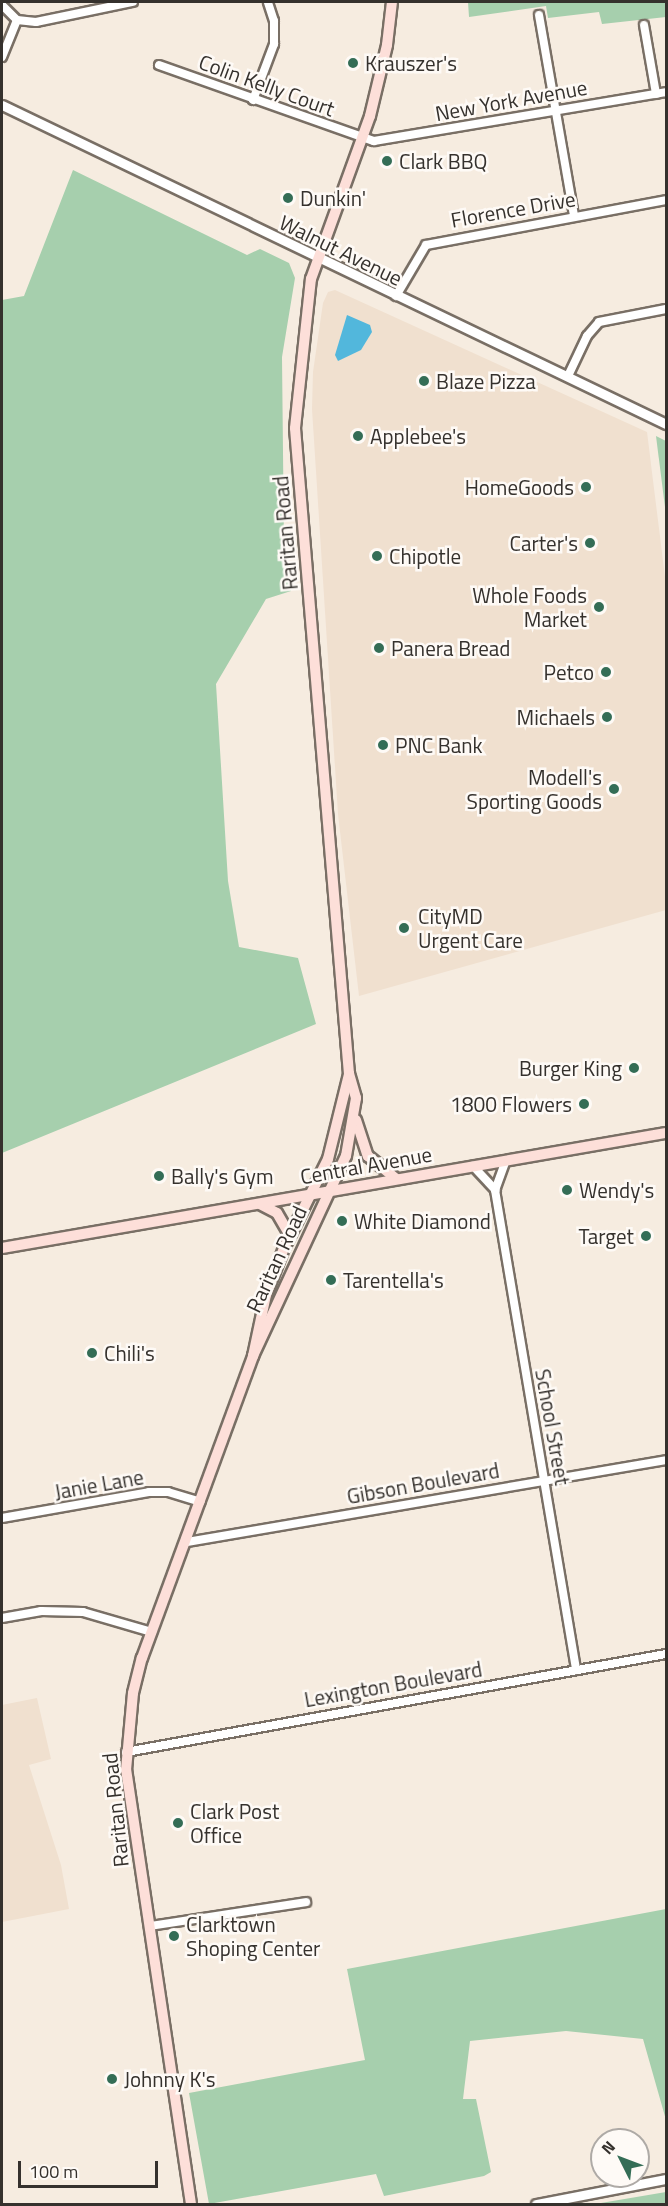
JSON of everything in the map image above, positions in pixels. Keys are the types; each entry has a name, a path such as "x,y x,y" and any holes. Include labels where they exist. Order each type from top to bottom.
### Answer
{"main road":[{"name":"Raritan Road","path":"191,2205 126,1752 133,1693 152,1632 187,1542 253,1356 346,1156 355,1114 355,1091 349,1074 295,428 300,358 315,258 362,139 382,67 392,2"},
{"name":"Raritan Road","path":"253,1356 266,1295 289,1234 332,1149 349,1074"},
{"path":"355,1114 368,1156 396,1179"},
{"name":"Central Avenue","path":"2,1248 666,1133"},
{"path":"260,1204 277,1213 289,1234"}],"street":[{"path":"2,5 17,20 36,22 133,2"},
{"path":"253,100 274,44 274,21 268,2"},
{"path":"539,15 574,216"},
{"path":"2,57 17,20"},
{"path":"644,25 656,94"},
{"name":"Colin Kelly Court","path":"159,65 362,139"},
{"name":"New York Avenue","path":"362,139 381,140 666,92"},
{"name":"Walnut Avenue","path":"2,105 315,258 666,424"},
{"name":"Florence Drive","path":"396,296 426,245 574,216 666,201"},
{"path":"568,376 587,336 599,322 666,309"},
{"name":"School Street","path":"506,1160 495,1190 576,1670"},
{"path":"473,1166 495,1190"},
{"name":"Gibson Boulevard","path":"187,1542 666,1460"},
{"name":"Janie Lane","path":"2,1518 149,1492 168,1492 201,1502"},
{"path":"2,1618 41,1611 83,1612 152,1632"},
{"name":"Lexington Boulevard","path":"126,1752 666,1654"},
{"path":"150,1926 306,1902"},
{"path":"536,2205 666,2179"}],"shaded area":[{"path":"335,290 647,432 666,585 666,910 359,996 338,814 312,409 313,372 323,303 328,292"},
{"path":"37,1698 51,1759 29,1765 61,1865 69,1909 2,1922 2,1705"}],"green space":[{"path":"468,2 666,2 666,17 602,24 599,12 548,18 546,6 469,17"},
{"path":"73,170 247,255 260,249 289,263 295,278 282,357 284,546 291,591 266,599 216,684 228,881 239,947 298,958 316,1024 2,1153 2,300 24,296"},
{"path":"656,436 666,441 666,515"},
{"path":"666,1909 666,2120 643,2039 566,2031 470,2041 463,2099 476,2099 491,2172 484,2176 384,2196 376,2174 209,2204 189,2093 365,2060 347,1969"},
{"path":"666,2192 666,2204 595,2204"}],"water":[{"path":"347,315 370,325 372,332 361,350 338,361 335,355"}],"place":[{"name":"Krauszer's","path":"353,63"},
{"name":"Clark BBQ","path":"387,161"},
{"name":"Dunkin'","path":"288,198"},
{"name":"Blaze Pizza","path":"424,381"},
{"name":"Applebee's","path":"358,436"},
{"name":"HomeGoods","path":"586,487"},
{"name":"Carter's","path":"590,543"},
{"name":"Chipotle","path":"377,556"},
{"name":"Whole Foods Market","path":"599,607"},
{"name":"Panera Bread","path":"379,648"},
{"name":"Petco","path":"606,672"},
{"name":"Michaels","path":"607,717"},
{"name":"PNC Bank","path":"383,745"},
{"name":"Modell's Sporting Goods","path":"614,789"},
{"name":"CityMD Urgent Care","path":"404,928"},
{"name":"Burger King","path":"634,1068"},
{"name":"1800 Flowers","path":"584,1104"},
{"name":"Bally's Gym","path":"159,1176"},
{"name":"Wendy's","path":"567,1190"},
{"name":"White Diamond","path":"342,1221"},
{"name":"Target","path":"646,1236"},
{"name":"Tarentella's","path":"331,1280"},
{"name":"Chili's","path":"92,1353"},
{"name":"Clark Post Office","path":"178,1823"},
{"name":"Clarktown Shoping Center","path":"174,1936"},
{"name":"Johnny K's","path":"112,2079"}]}
